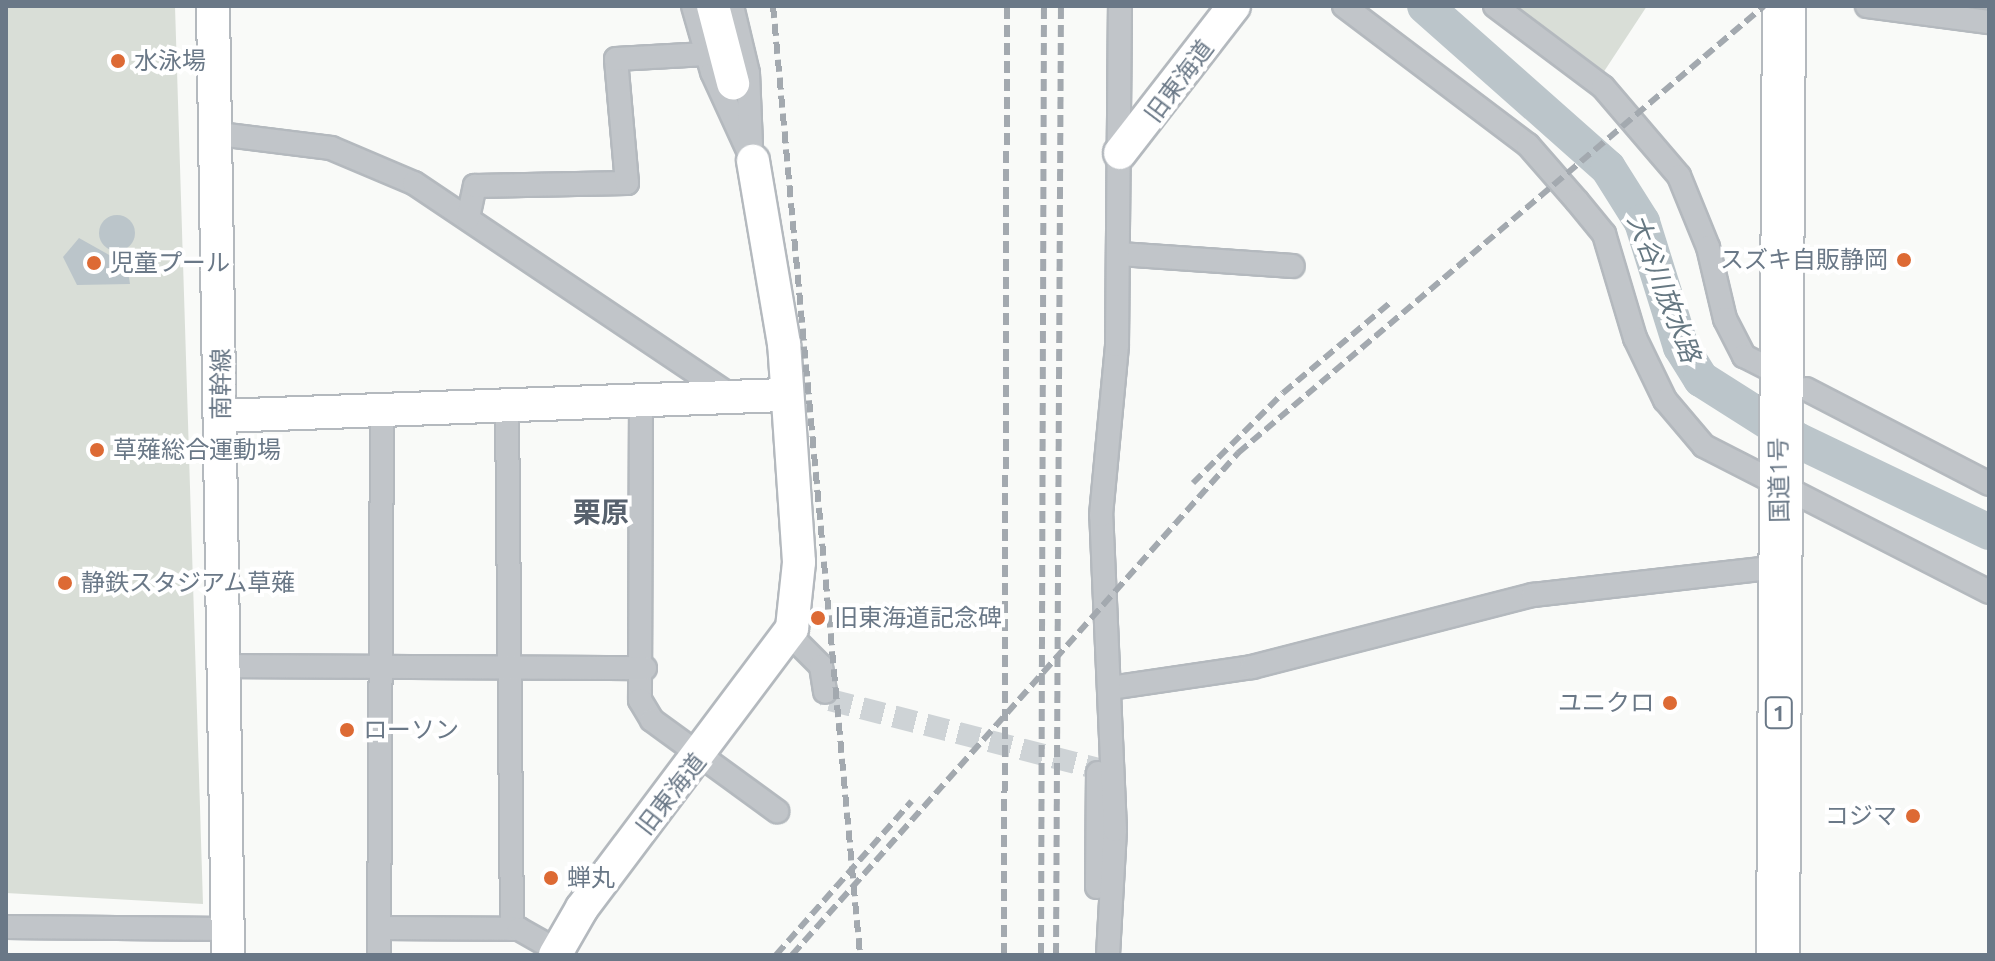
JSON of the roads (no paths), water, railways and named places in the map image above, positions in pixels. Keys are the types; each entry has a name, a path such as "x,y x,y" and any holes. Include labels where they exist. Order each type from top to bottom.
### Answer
{"highway":[{"name":"国道1号","path":"1784,6 1804,955"},
{"name":"国道1号","path":"1792,386 1806,6"},
{"name":"国道1号","path":"1778,955 1779,567 1792,487"}],"street":[{"name":"南幹線","path":"213,6 219,134 228,942"},
{"path":"693,6 706,54 753,161"},
{"path":"713,6 753,161 775,268 799,562 789,634 821,666 825,692"},
{"path":"732,6 748,73 753,161"},
{"path":"1108,955 1111,896 1110,688 1101,515 1120,254 1120,6"},
{"name":"旧東海道","path":"1120,153 1234,6"},
{"path":"1344,6 1528,145 1604,234 1635,338 1665,400 1704,446 1792,487 1989,592"},
{"path":"1495,6 1603,87 1679,176 1708,247 1725,319 1744,356 1792,386 1989,484"},
{"path":"1867,6 1989,22"},
{"path":"468,218 475,186 627,183 616,59 706,54"},
{"path":"219,134 331,148 414,183 733,397"},
{"path":"1120,254 1293,266"},
{"path":"221,416 784,395"},
{"path":"641,402 644,712 777,811"},
{"path":"507,407 512,929"},
{"path":"379,955 383,666 382,410"},
{"path":"1110,688 1252,667 1533,595 1779,567"},
{"name":"旧東海道","path":"559,953 789,634"},
{"path":"226,666 645,668"},
{"path":"1098,769 1097,894 1111,896"},
{"path":"6,927 228,942"},
{"path":"381,928 512,929 559,953"}],"waterway":[{"name":"大谷川放水路","path":"1425,6 1608,168 1642,222 1681,347 1701,379 1797,440 1989,532"}],"tunnel":[{"path":"825,692 830,700 1098,769"}],"railway":[{"path":"773,6 860,955"},
{"path":"1004,955 1007,6"},
{"path":"1041,955 1044,6"},
{"path":"1056,955 1061,6"},
{"path":"792,955 1238,453 1764,6"},
{"path":"1193,483 1283,393 1390,303"},
{"path":"776,955 912,801"}],"place":[{"name":"水泳場","path":"118,61"},
{"name":"スズキ自販静岡","path":"1904,260"},
{"name":"児童プール","path":"94,263"},
{"name":"草薙総合運動場","path":"97,450"},
{"name":"静鉄スタジアム草薙","path":"65,583"},
{"name":"旧東海道記念碑","path":"818,618"},
{"name":"ユニクロ","path":"1670,703"},
{"name":"ローソン","path":"347,730"},
{"name":"コジマ","path":"1913,816"},
{"name":"蝉丸","path":"551,878"}],"district":[{"name":"栗原","path":"601,512"}]}
